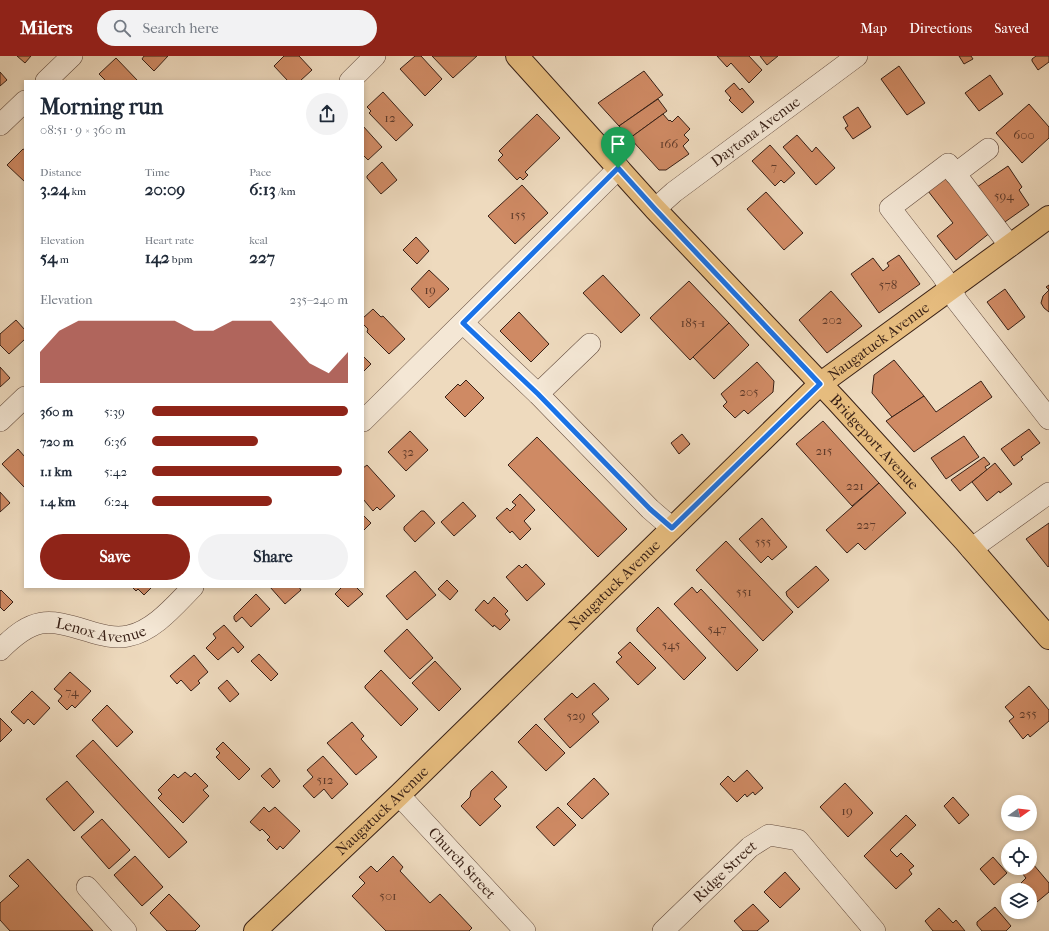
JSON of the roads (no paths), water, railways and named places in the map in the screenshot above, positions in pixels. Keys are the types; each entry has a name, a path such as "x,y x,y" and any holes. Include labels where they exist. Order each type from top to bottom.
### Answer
{"main road":[{"name":"Bridgeport Avenue","path":"517,56 655,209 820,384 971,549 1049,638"},
{"name":"Naugatuck Avenue","path":"255,931 399,795 820,384 1049,217"}],"street":[{"path":"47,80 72,56"},
{"path":"351,80 375,56"},
{"name":"Daytona Avenue","path":"655,209 674,192 858,56"},
{"path":"0,125 24,102"},
{"path":"955,174 988,149"},
{"path":"1010,246 948,164 890,208 952,289 957,300 1049,418"},
{"path":"364,420 618,168"},
{"path":"463,323 538,394 650,509 672,528"},
{"path":"538,394 590,344"},
{"path":"0,421 24,398"},
{"path":"971,549 1049,493"},
{"name":"Lenox Avenue","path":"0,650 16,634 26,628 52,622 62,623 106,636 128,636 140,632 159,620 192,588"},
{"name":"Church Street","path":"399,795 525,931"},
{"name":"Ridge Street","path":"663,931 750,847 769,835 798,840 875,931"},
{"path":"87,887 126,931"}]}
